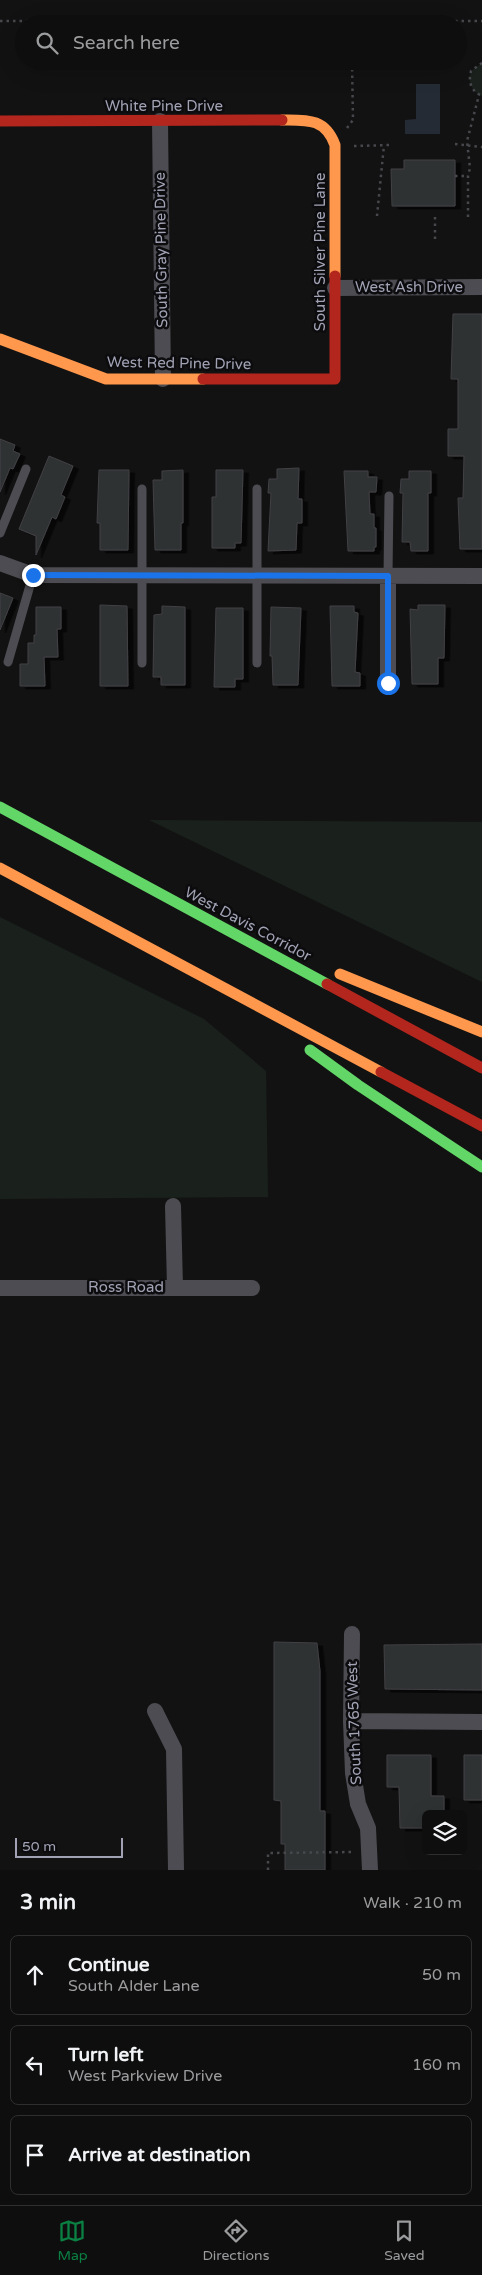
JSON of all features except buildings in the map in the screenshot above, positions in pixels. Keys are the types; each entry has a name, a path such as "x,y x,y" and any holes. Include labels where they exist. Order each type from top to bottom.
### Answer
{"main road":[{"name":"White Pine Drive","path":"0,121 300,120 316,122 326,127"},
{"name":"South Silver Pine Lane","path":"326,127 336,145 335,379"},
{"name":"West Red Pine Drive","path":"0,339 106,379 335,379"},
{"name":"West Davis Corridor","path":"0,807 482,1068"},
{"path":"0,868 482,1126"},
{"path":"226,929 314,964"},
{"path":"332,970 482,1032"},
{"path":"236,993 358,1085 482,1167"}],"street":[{"name":"South Gray Pine Drive","path":"160,121 163,379"},
{"name":"West Ash Drive","path":"336,288 482,287"},
{"path":"0,563 33,575 482,576"},
{"path":"388,576 388,683"},
{"path":"173,1206 175,1287"},
{"name":"Ross Road","path":"0,1288 252,1288"},
{"name":"South 1765 West","path":"352,1634 351,1721 353,1773 358,1804 368,1828 370,1870"},
{"path":"155,1711 174,1749 176,1870"},
{"path":"351,1721 482,1722"}],"lane":[{"path":"0,533 26,469"},
{"path":"142,489 142,663"},
{"path":"257,489 257,663"},
{"path":"388,576 389,496"},
{"path":"8,662 33,575"}],"path":[{"path":"0,21 15,21"},
{"path":"467,21 482,21"},
{"path":"468,217 468,176 470,168 466,141 480,95 471,87 470,76 475,67 482,63"},
{"path":"344,130 353,120 352,70"},
{"path":"455,144 467,147 482,147"},
{"path":"377,216 384,145"},
{"path":"351,146 390,146"},
{"path":"455,176 468,176"},
{"path":"435,217 435,239"},
{"path":"268,1870 268,1853 370,1852"}],"shaded area":[{"path":"482,63 482,96 473,89 470,79 471,71"},
{"path":"416,84 440,84 440,134 405,134 405,120 416,119"},
{"path":"149,820 482,822 482,982"},
{"path":"0,917 204,1019 266,1071 268,1197 0,1199"}],"traffic: fast":[{"path":"0,807 327,984"},
{"path":"310,1050 358,1085 482,1167"}],"traffic: slow":[{"path":"282,120 314,122 326,130 335,145 335,276"},
{"path":"0,339 106,379 203,379"},
{"path":"0,868 381,1072"},
{"path":"340,974 482,1032"}],"traffic: jam":[{"path":"0,121 282,120"},
{"path":"203,379 335,379 335,276"},
{"path":"327,984 482,1068"},
{"path":"381,1072 482,1126"}],"route":[{"path":"33,575 388,576 388,683"}]}
